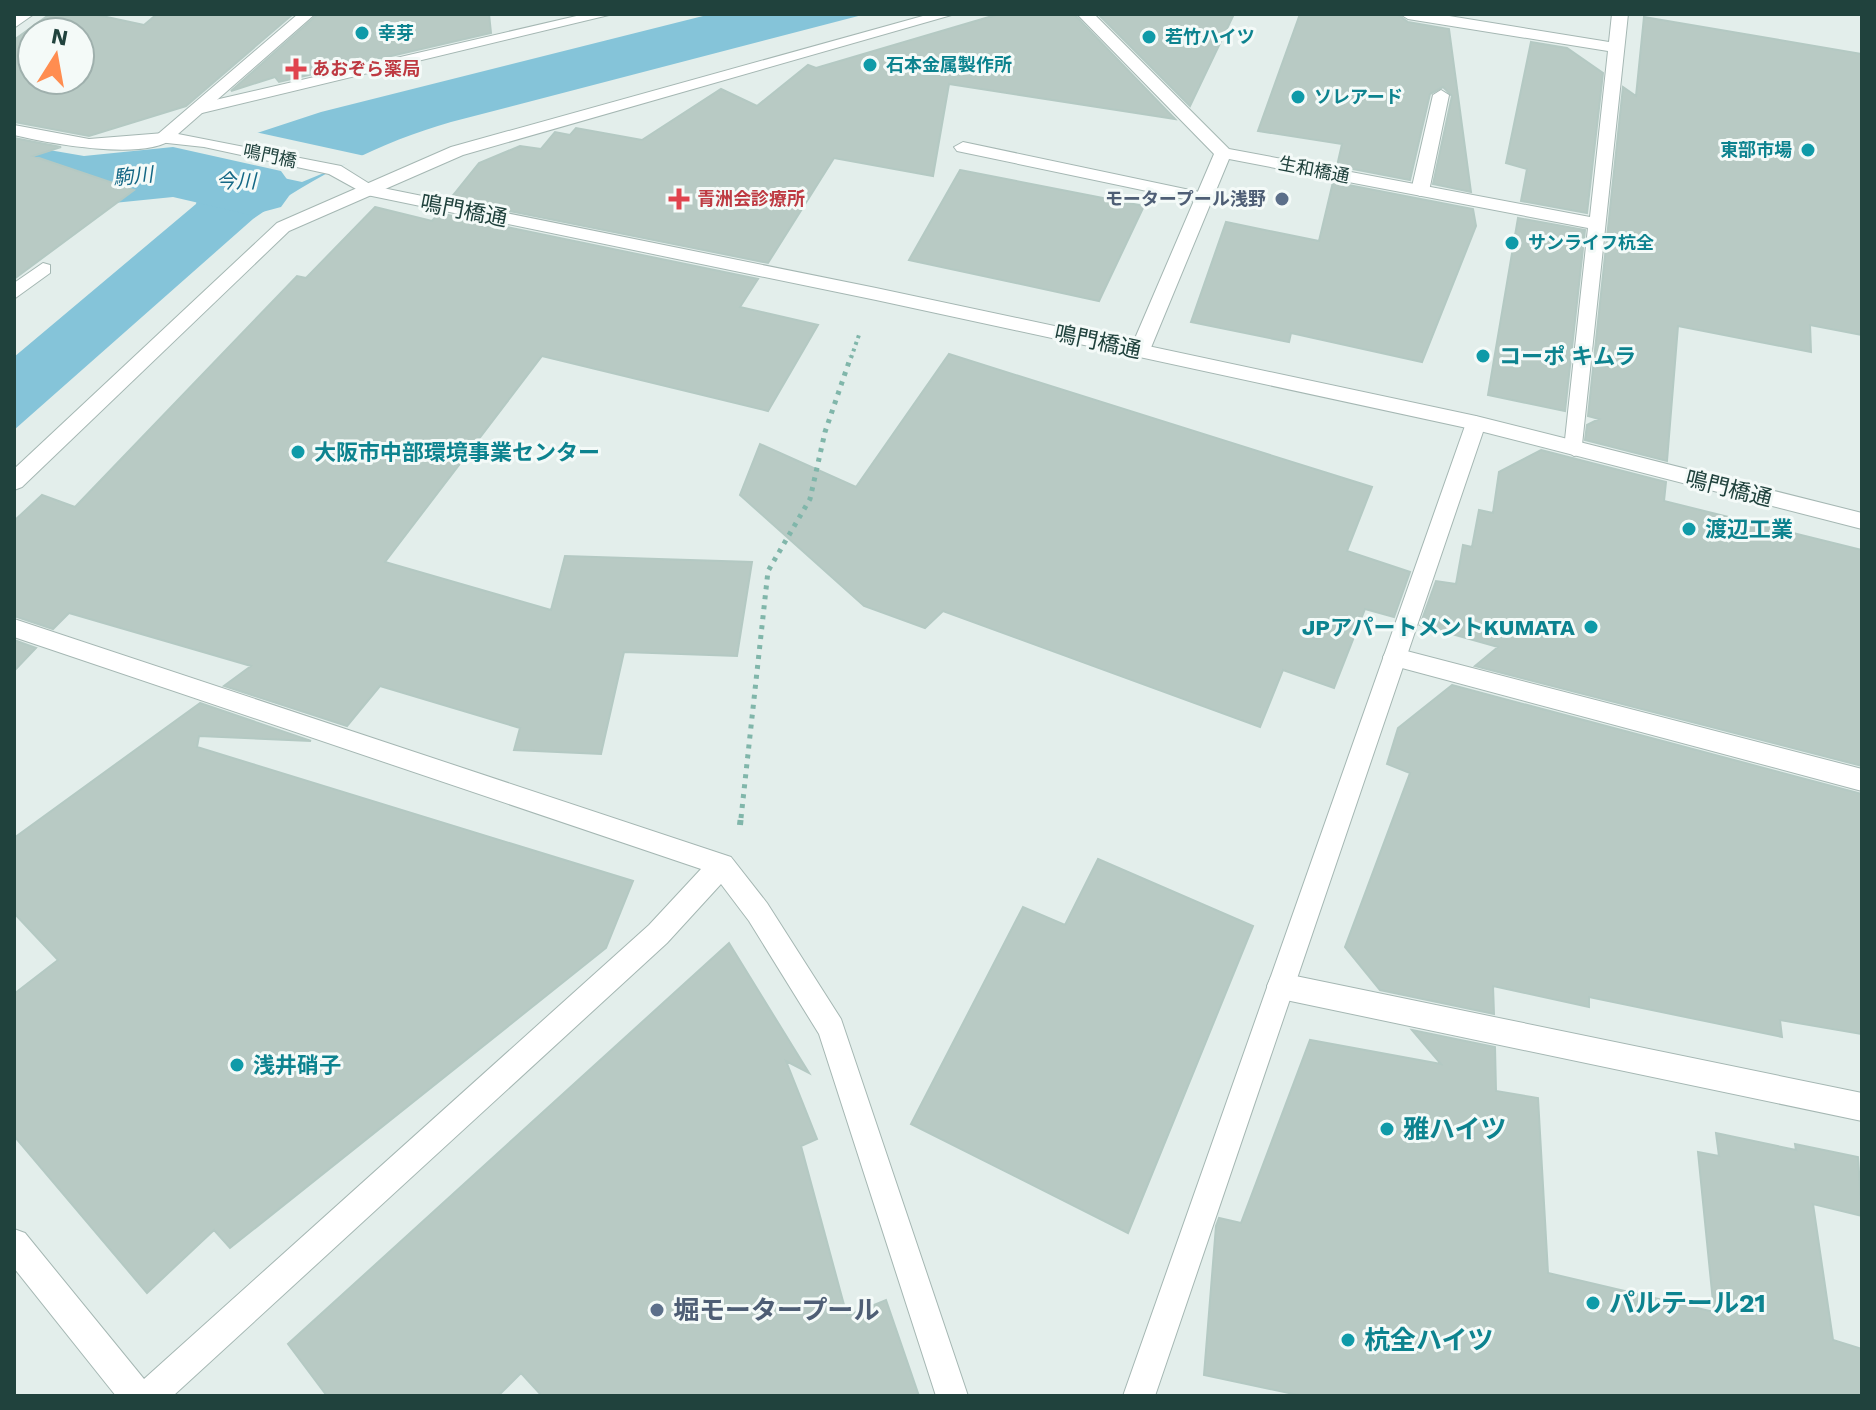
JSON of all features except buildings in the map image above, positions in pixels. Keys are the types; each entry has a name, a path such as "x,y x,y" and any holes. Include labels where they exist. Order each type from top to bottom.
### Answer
{"street":[{"path":"14,23 26,14"},
{"path":"14,130 67,143 113,147 164,138 307,14"},
{"path":"202,108 605,14"},
{"path":"14,482 283,227 457,151 947,14"},
{"path":"1085,14 1223,153 1140,350"},
{"path":"1408,14 1616,48"},
{"path":"1574,449 1620,14"},
{"path":"1420,191 1441,95"},
{"name":"鳴門橋","path":"164,138 204,142 335,170"},
{"path":"963,147 1204,198"},
{"name":"生和橋通","path":"1223,153 1597,224"},
{"name":"鳴門橋通","path":"335,170 367,190 876,294 1476,423 1862,521"},
{"path":"14,293 43,269"},
{"path":"1139,1396 1476,423"},
{"path":"14,628 722,865 758,912 831,1028 952,1396"},
{"path":"1395,657 1862,780"},
{"path":"149,1396 658,934 722,865"},
{"path":"1281,986 1862,1107"},
{"path":"14,1244 137,1396"}],"path":[{"path":"722,865 739,834 768,571 810,499 825,432 876,294"}],"water":[{"name":"今川","path":"711,14 866,14 451,122 348,162 253,219 14,430 14,357 196,204 198,194 188,185 155,179 151,168 321,112"}],"pier":[{"path":"246,130 365,156 302,182 175,155"}],"waterway":[{"name":"駒川","path":"14,169 84,181 173,172 251,189"}],"place":[{"name":"幸芽","path":"362,33"},
{"name":"若竹ハイツ","path":"1149,37"},
{"name":"石本金属製作所","path":"870,65"},
{"name":"あおぞら薬局","path":"296,69"},
{"name":"ソレアード","path":"1298,97"},
{"name":"東部市場","path":"1808,150"},
{"name":"青洲会診療所","path":"679,199"},
{"name":"モータープール浅野","path":"1282,199"},
{"name":"サンライフ杭全","path":"1512,243"},
{"name":"コーポ キムラ","path":"1483,356"},
{"name":"大阪市中部環境事業センター","path":"298,452"},
{"name":"渡辺工業","path":"1689,529"},
{"name":"JPアパートメントKUMATA","path":"1591,627"},
{"name":"浅井硝子","path":"237,1065"},
{"name":"雅ハイツ","path":"1387,1129"},
{"name":"パルテール21","path":"1593,1303"},
{"name":"堀モータープール","path":"657,1310"},
{"name":"杭全ハイツ","path":"1348,1340"}]}
